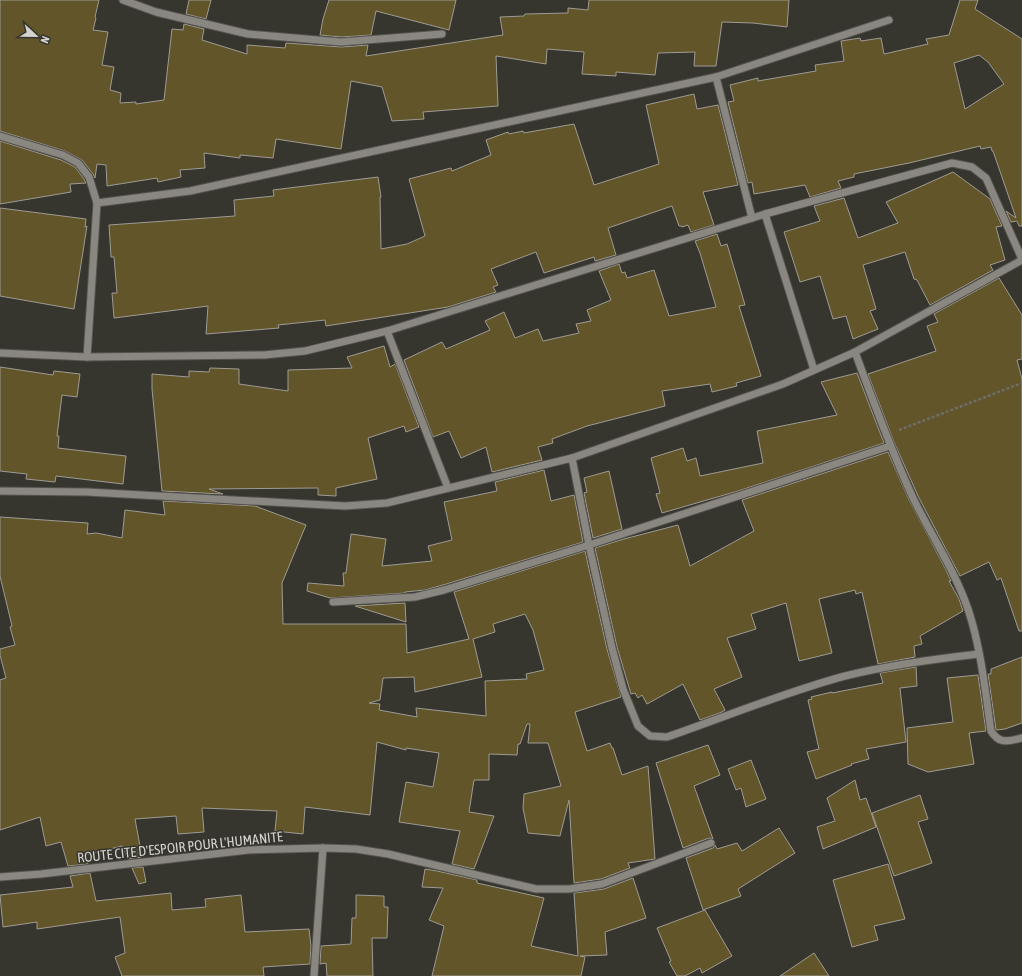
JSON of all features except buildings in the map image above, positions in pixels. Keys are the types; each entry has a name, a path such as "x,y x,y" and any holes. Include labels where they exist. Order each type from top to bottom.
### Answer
{"street":[{"path":"124,0 156,12 248,34 342,42 442,34"},
{"path":"97,203 190,191 716,77 889,20"},
{"path":"716,77 752,218"},
{"path":"0,136 63,155 78,163 89,177 97,203 87,357"},
{"path":"0,353 87,357 264,355 304,351 387,330 765,214 952,163 972,167 986,178 1022,259 855,352 783,384 572,458 387,503 345,506 87,492 0,491"},
{"path":"765,214 814,370"},
{"path":"387,330 448,488"},
{"path":"855,352 890,446 914,499 960,587 969,611 979,654 991,731 999,740 1006,741 1022,738"},
{"path":"333,602 415,597 444,590 589,545 890,446"},
{"path":"572,458 589,545 612,648 623,689 638,726 650,736 667,737 844,676 921,661 979,654"},
{"name":"ROUTE CITE D'ESPOIR POUR L'HUMANITE","path":"0,877 41,874 248,850 323,848 356,849 388,854 536,889 569,889 602,884 711,843"},
{"path":"314,976 323,848"}],"path":[{"path":"886,436 1022,383"}]}
